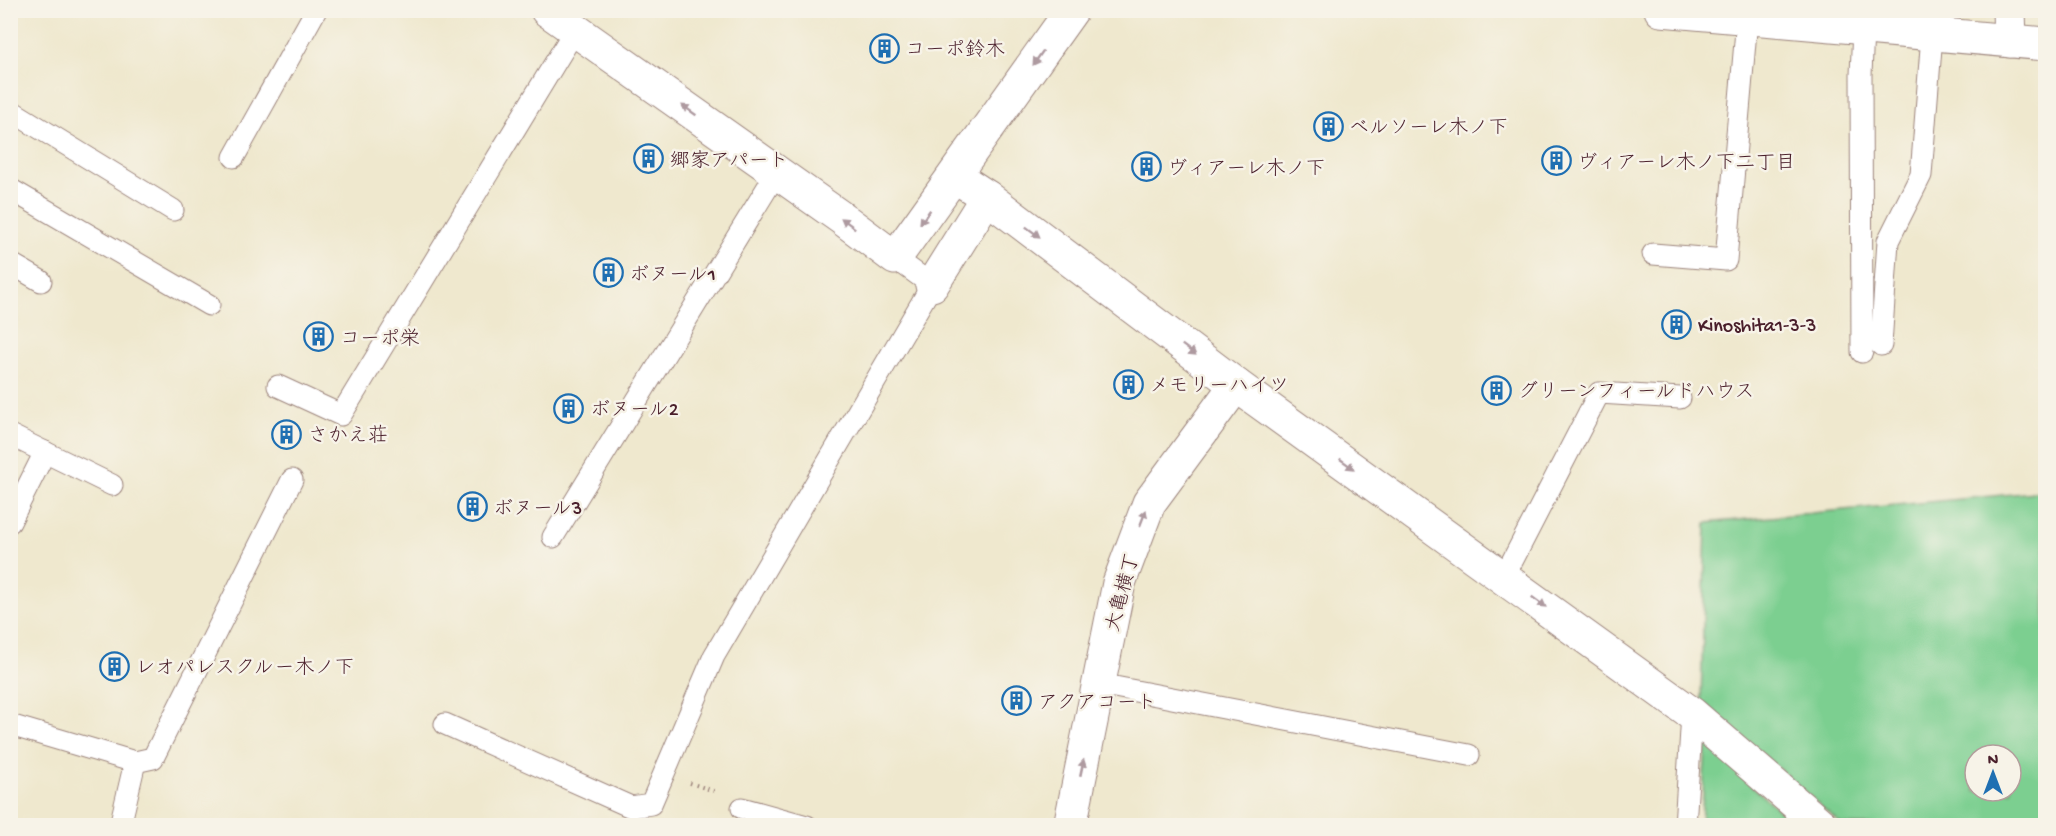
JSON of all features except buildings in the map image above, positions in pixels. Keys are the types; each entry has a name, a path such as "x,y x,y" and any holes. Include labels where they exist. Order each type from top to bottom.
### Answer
{"street":[{"path":"547,10 895,258 1072,10"},
{"path":"1661,10 1932,35 2009,26 2046,44"},
{"path":"955,176 987,196 1236,385 1692,714 1813,821"},
{"path":"932,285 987,196"},
{"name":"大亀横丁","path":"1070,825 1119,583 1149,503 1236,385"}],"lane":[{"path":"234,157 316,10"},
{"path":"1653,254 1726,260 1747,19"},
{"path":"1863,29 1861,75 1872,348 1888,241 1921,175 1932,35"},
{"path":"278,386 341,415 575,30"},
{"path":"10,110 173,210"},
{"path":"553,537 777,172"},
{"path":"10,189 209,305"},
{"path":"445,724 631,807 651,804 714,656 932,285 895,258"},
{"path":"10,264 40,281"},
{"path":"1504,577 1599,393 1680,398"},
{"path":"10,435 112,485"},
{"path":"10,522 45,452"},
{"path":"10,725 135,762 153,758 292,480"},
{"path":"1099,684 1469,755"},
{"path":"1685,825 1692,714"},
{"path":"120,825 135,762"},
{"path":"742,808 807,825"}],"path":[{"path":"665,775 734,798 742,808"}],"green space":[{"path":"2045,491 2045,825 1842,825 1701,700 1706,523"},
{"path":"1706,744 1791,821 1791,825 1701,826"}],"place":[{"name":"コーポ鈴木","path":"884,48"},
{"name":"ベルソーレ木ノ下","path":"1328,126"},
{"name":"郷家アパート","path":"649,159"},
{"name":"ヴィアーレ木ノ下二丁目","path":"1556,161"},
{"name":"ヴィアーレ木ノ下","path":"1146,167"},
{"name":"ボヌール1","path":"608,273"},
{"name":"Kinoshita1-3-3","path":"1677,324"},
{"name":"コーポ栄","path":"319,337"},
{"name":"メモリーハイツ","path":"1128,384"},
{"name":"グリーンフィールドハウス","path":"1497,390"},
{"name":"ボヌール2","path":"569,408"},
{"name":"さかえ荘","path":"287,434"},
{"name":"ボヌール3","path":"472,507"},
{"name":"レオパレスクルー木ノ下","path":"114,666"},
{"name":"アクアコート","path":"1017,701"}]}
